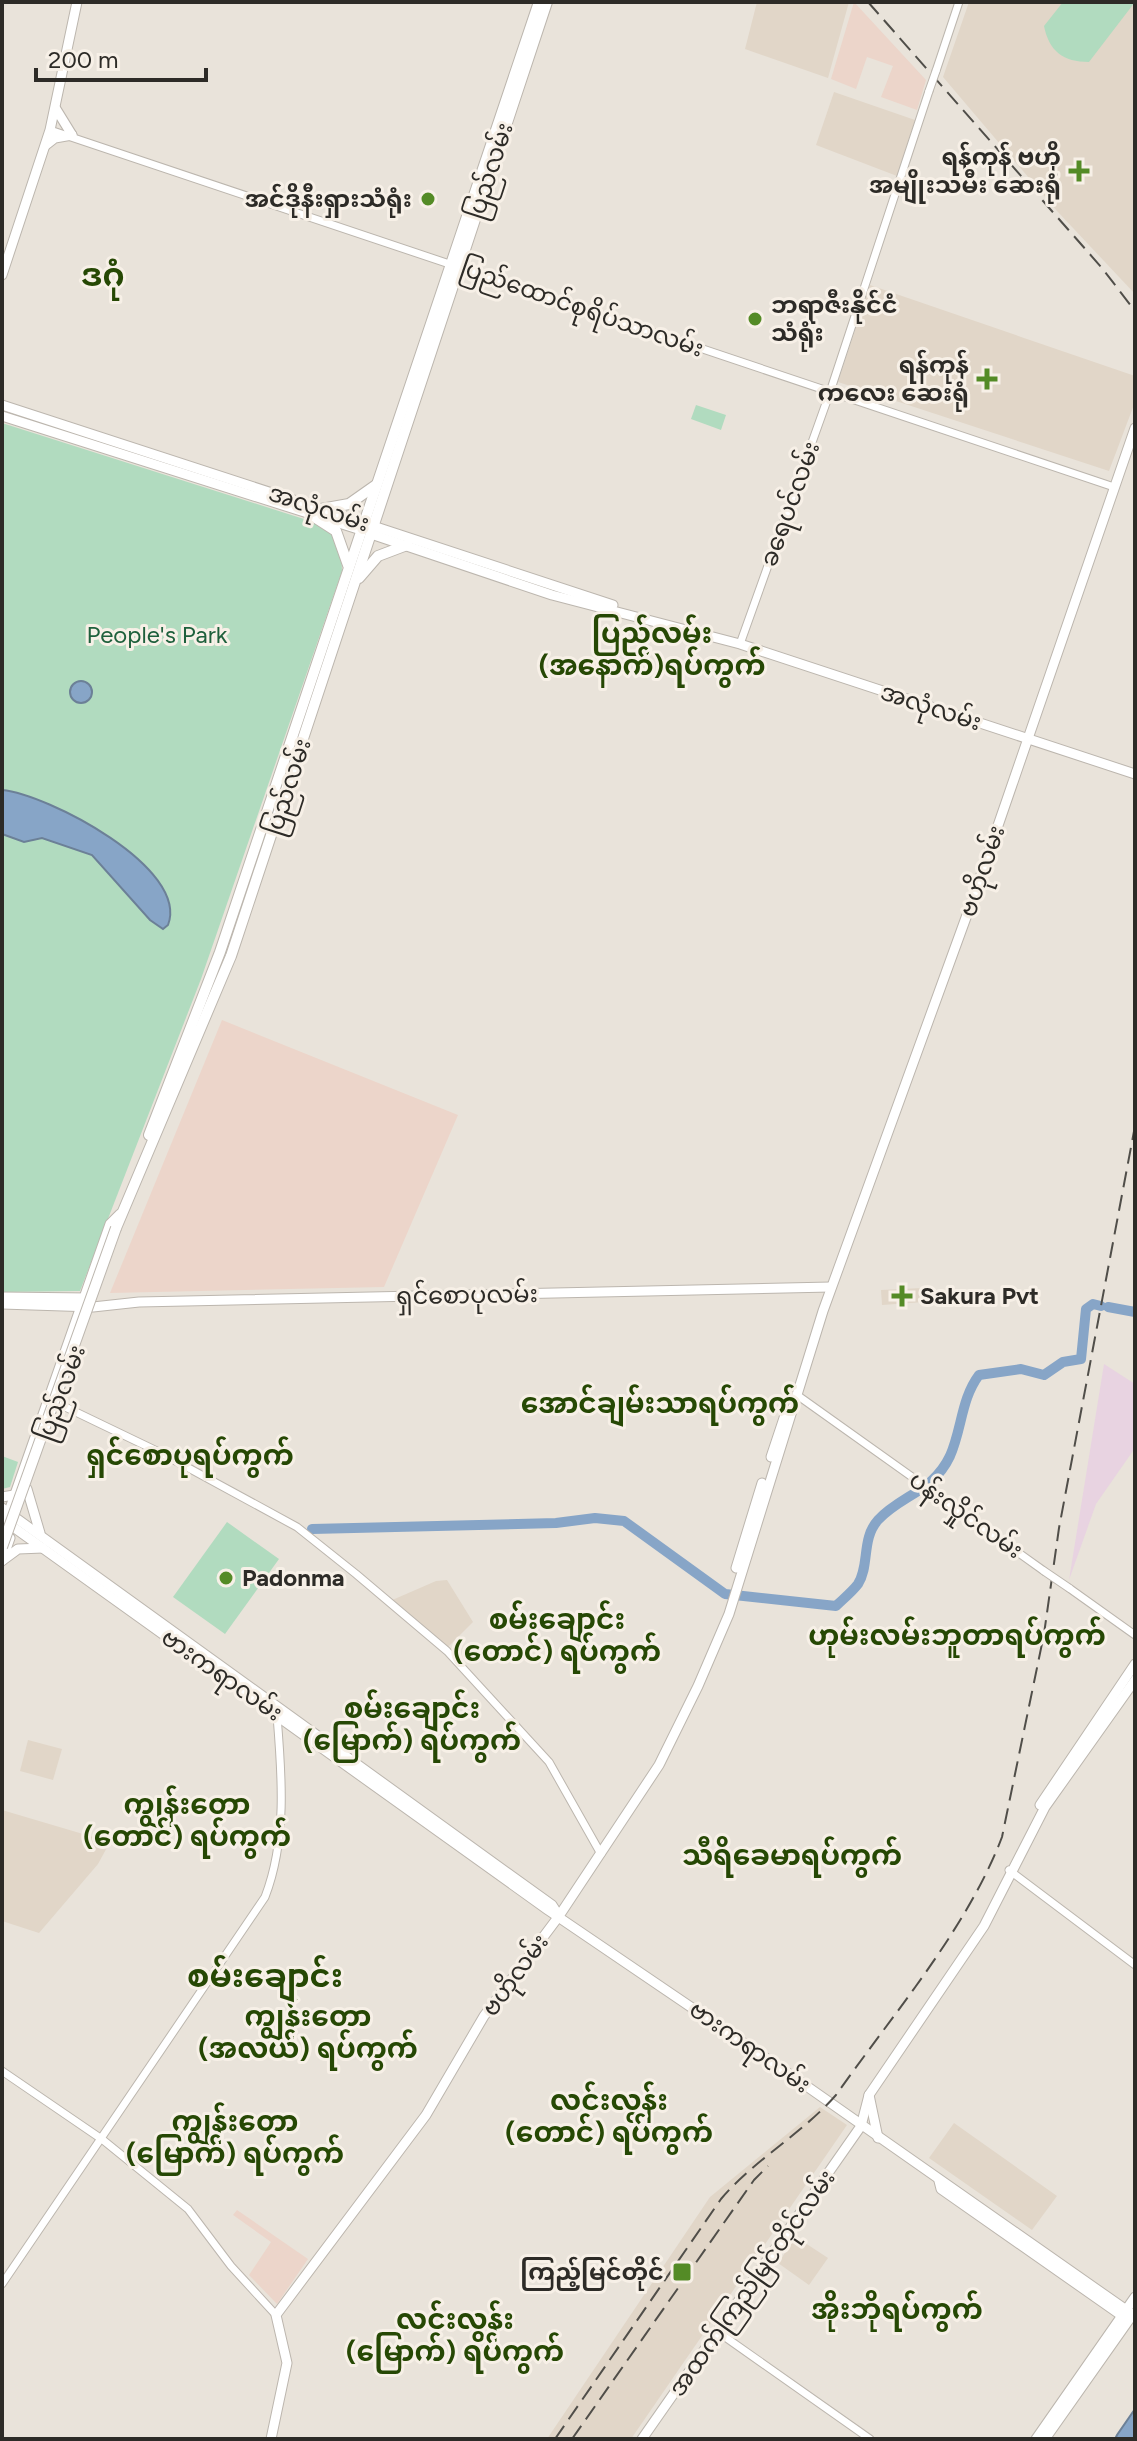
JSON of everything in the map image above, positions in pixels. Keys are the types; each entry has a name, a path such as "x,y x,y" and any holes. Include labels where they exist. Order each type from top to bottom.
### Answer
{"highway":[{"name":"ပြည်လမ်း","path":"121,1214 220,952 349,570 367,528 539,2"},
{"name":"ပြည်လမ်း","path":"121,1214 231,956 351,590 377,483 547,2"},
{"path":"321,509 349,504 362,498 377,483"},
{"path":"308,513 336,531 346,551 349,570"},
{"path":"351,590 378,556 407,545"},
{"path":"2,1547 121,1214"}],"main road":[{"path":"2,275 56,109 77,2"},
{"path":"45,146 55,138 72,135 56,109"},
{"name":"အလုံလမ်း","path":"2,405 293,504 308,513 582,592 635,614"},
{"name":"အလုံလမ်း","path":"2,416 293,504 321,509 407,545 552,595 635,614 740,644 1135,774"},
{"name":"ဗဟိုလမ်း","path":"733,1590 831,1287 1135,428"},
{"name":"ပြည်လမ်း","path":"2,1560 14,1495 110,1224 121,1214"},
{"name":"ပြည်လမ်း","path":"7,1520 27,1489 97,1303 122,1227 121,1214"},
{"name":"ရှင်စောပုလမ်း","path":"97,1303 831,1287"},
{"path":"2,1297 97,1303"},
{"path":"2,1304 83,1301"},
{"name":"ဗဟိုလမ်း","path":"276,2315 372,2183 405,2145 484,2016 559,1916 667,1750 698,1686 729,1606 779,1432 818,1317 823,1311"},
{"path":"2,1560 18,1549 44,1543 34,1522 27,1489"},
{"path":"2,1497 14,1495"},
{"name":"ဗားကရာလမ်း","path":"7,1520 44,1543 541,1896 559,1916 939,2181 941,2189 1127,2311"},
{"path":"1082,1748 1135,1664"},
{"path":"861,2126 869,2095 997,1903 1040,1804 1135,1680"},
{"path":"869,2095 878,2138"},
{"name":"အထက်ကြည်မြင်တိုင်လမ်း","path":"642,2439 861,2126"},
{"path":"1036,2439 1127,2311"},
{"path":"1045,2439 1127,2311"},
{"path":"271,2439 287,2363 276,2315"}],"street":[{"name":"ခရေပင်လမ်း","path":"740,644 830,392 959,2"},
{"name":"ပြည်ထောင်စုရိပ်သာလမ်း","path":"50,130 1114,487"},
{"name":"ပန်းလှိုင်လမ်း","path":"797,1395 1135,1635"},
{"path":"57,1403 161,1453 297,1527 447,1651 549,1762 601,1854"},
{"path":"2,2284 103,2140 265,1897 274,1874 279,1837 282,1770 278,1710"},
{"path":"1011,1872 1135,1965"},
{"path":"2,2071 103,2140 188,2209 231,2266 276,2315"},
{"path":"718,2332 870,2439"},
{"path":"854,2439 859,2431"}],"shaded area":[{"path":"757,2 849,2 828,78 745,49"},
{"path":"854,2 926,80 917,110 881,97 893,66 867,57 856,89 831,79"},
{"path":"969,2 1135,2 1135,294 1057,211 943,77"},
{"path":"834,92 915,120 897,176 816,145"},
{"name":"ရန်ကုန် ကလေး ဆေးရုံ","path":"870,285 1135,376 1135,402 1109,471 838,382"},
{"path":"222,1020 458,1115 384,1287 110,1293"},
{"name":"Sakura Pvt","path":"922,1288 924,1302 882,1305 881,1290"},
{"path":"1104,1364 1135,1384 1135,1448 1096,1504 1069,1580"},
{"path":"447,1580 473,1622 446,1649 390,1601 436,1581"},
{"path":"28,1740 62,1749 53,1780 20,1771"},
{"path":"2,1810 110,1842 98,1864 39,1933 2,1921"},
{"path":"820,2107 847,2125 631,2439 547,2439 710,2197"},
{"path":"954,2123 1057,2196 1032,2230 929,2158"},
{"path":"237,2210 308,2259 277,2304 249,2275 271,2242 233,2215"},
{"path":"796,2237 828,2258 809,2285 778,2263"}],"green space":[{"path":"1063,2 1135,2 1089,62 1065,57 1049,42 1044,26"},
{"path":"696,405 726,415 721,430 691,419"},
{"name":"People's Park","path":"2,423 326,526 341,547 342,571 201,979 80,1291 2,1292"},
{"path":"2,1456 18,1462 10,1487 2,1489"},
{"name":"Padonma","path":"227,1522 279,1559 225,1634 173,1597"}],"water":[{"path":"81,681 92,692 81,703 70,692"},
{"path":"2,790 50,805 80,819 137,858 158,880 169,903 168,925 163,929 150,920 92,855 42,838 24,842 2,834"},
{"path":"1135,2409 1135,2439 1115,2439 1117,2435"}],"waterway":[{"path":"312,1529 556,1523 595,1518 624,1521 725,1594 836,1606 862,1577 869,1535 878,1520 935,1478 943,1468 954,1446 965,1404 979,1375 1021,1369 1044,1375 1063,1362 1081,1359 1086,1309 1093,1304 1101,1306"},
{"path":"1108,1307 1135,1312"}],"railway":[{"path":"868,2 1102,268 1135,311"},
{"path":"555,2439 721,2199 836,2095 949,1938 987,1871 1002,1837 1044,1634 1059,1528 1135,1126"},
{"path":"572,2439 754,2180 768,2166"}],"place":[{"name":"ရန်ကုန် ဗဟို အမျိုးသမီး ဆေးရုံ","path":"1079,171"},
{"name":"အင်ဒိုနီးရှားသံရုံး","path":"428,199"},
{"name":"ဘရာဇီးနိုင်ငံ သံရုံး","path":"755,319"},
{"name":"ရန်ကုန် ကလေး ဆေးရုံ","path":"987,379"},
{"name":"Sakura Pvt","path":"902,1296"},
{"name":"Padonma","path":"226,1578"},
{"name":"ကြည့်မြင်တိုင်","path":"682,2272"}],"district":[{"name":"ဒဂုံ","path":"103,275"},
{"name":"ပြည်လမ်း (အနောက်)ရပ်ကွက်","path":"652,649"},
{"name":"အောင်ချမ်းသာရပ်ကွက်","path":"660,1403"},
{"name":"ရှင်စောပုရပ်ကွက်","path":"190,1455"},
{"name":"စမ်းချောင်း (တောင်) ရပ်ကွက်","path":"557,1635"},
{"name":"ဟုမ်းလမ်းဘူတာရပ်ကွက်","path":"957,1635"},
{"name":"စမ်းချောင်း (မြောက်) ရပ်ကွက်","path":"412,1724"},
{"name":"ကျွန်းတော (တောင်) ရပ်ကွက်","path":"187,1820"},
{"name":"သီရိခေမာရပ်ကွက်","path":"792,1855"},
{"name":"စမ်းချောင်း","path":"265,1976"},
{"name":"ကျွန်းတော (အလယ်) ရပ်ကွက်","path":"308,2032"},
{"name":"လင်းလွန်း (တောင်) ရပ်ကွက်","path":"609,2116"},
{"name":"ကျွန်းတော (မြောက်) ရပ်ကွက်","path":"235,2137"},
{"name":"အိုးဘိုရပ်ကွက်","path":"897,2309"},
{"name":"လင်းလွန်း (မြောက်) ရပ်ကွက်","path":"455,2335"}]}
